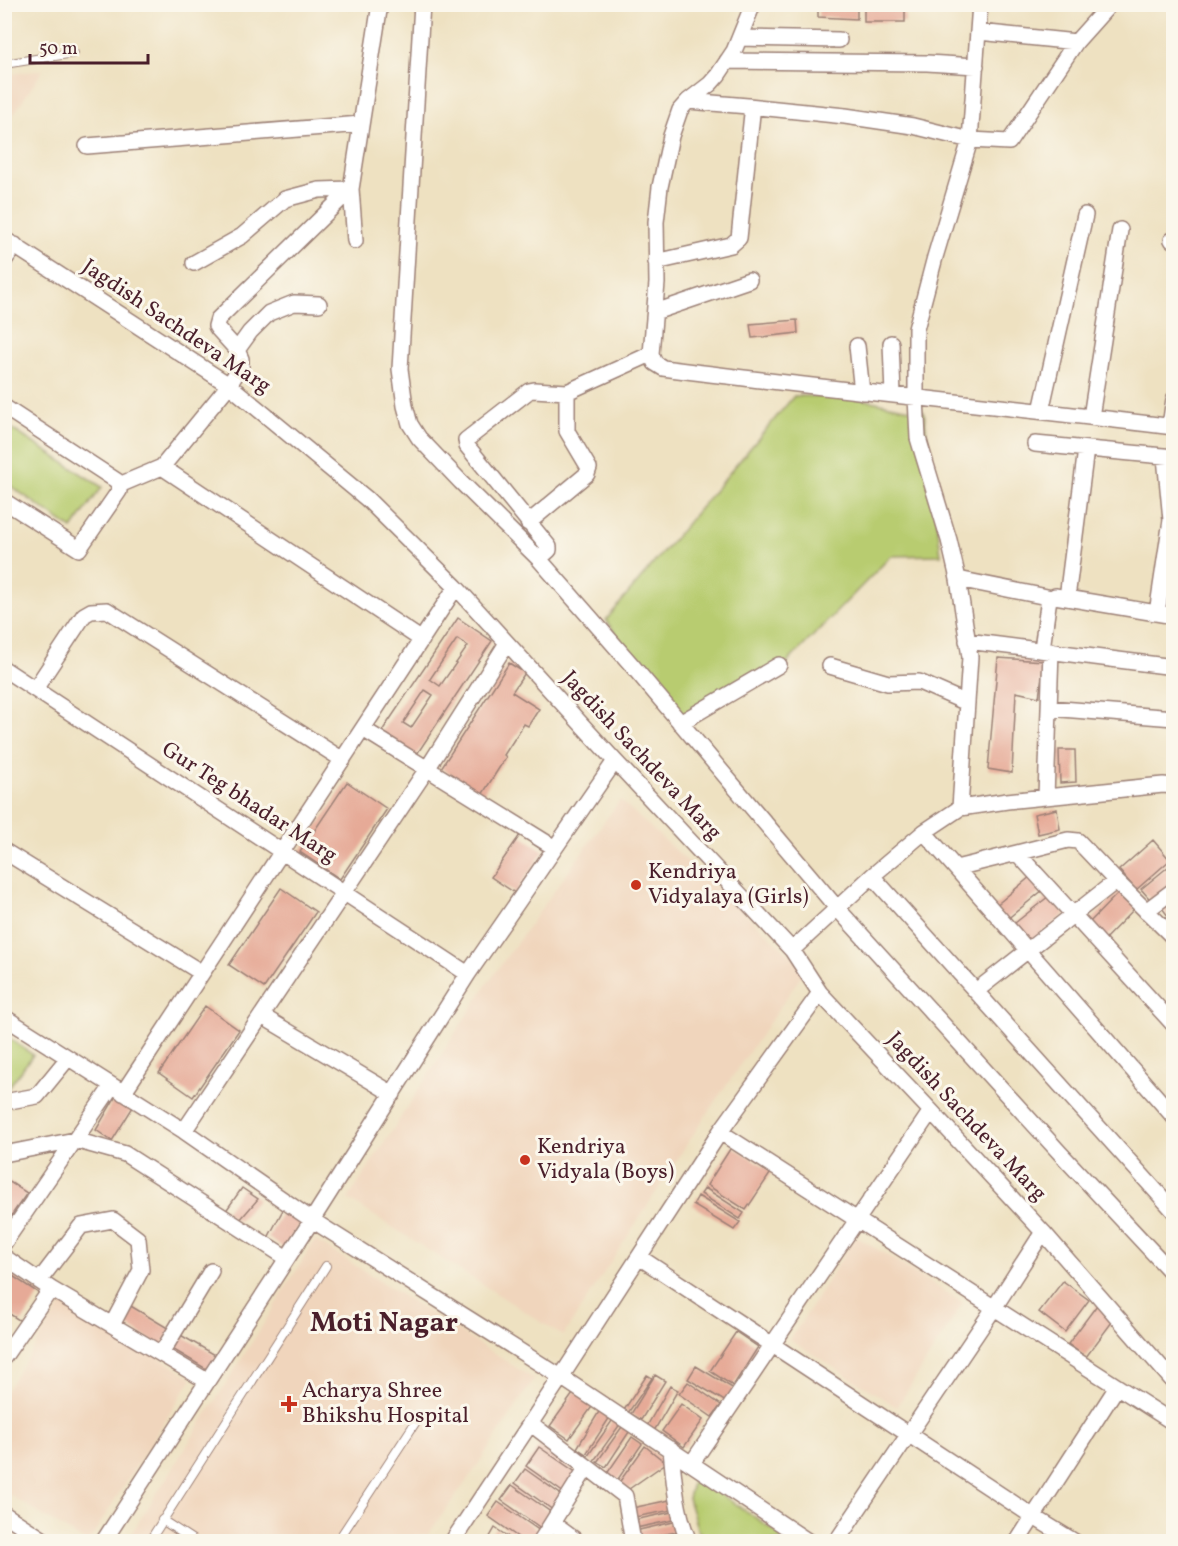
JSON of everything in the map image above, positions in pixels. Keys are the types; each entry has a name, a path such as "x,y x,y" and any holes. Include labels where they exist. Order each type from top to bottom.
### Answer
{"street":[{"path":"355,241 351,189 380,4"},
{"path":"422,4 400,369 410,424 419,438 461,483 539,559 836,907 1173,1275"},
{"path":"753,4 740,38 727,61 710,84 680,110 670,136 664,160 656,222 655,312 651,354 655,363 663,368 803,386 893,394 1170,427 1173,399"},
{"path":"960,808 970,657 958,579 949,540 918,438 916,329 969,140 980,4"},
{"path":"688,101 845,116 912,126 969,140 1010,142 1076,42 1110,4"},
{"path":"979,32 1076,42"},
{"path":"740,38 839,40"},
{"path":"727,61 927,63 976,66"},
{"path":"656,262 730,245 739,238 752,114 748,106"},
{"path":"87,146 361,124"},
{"path":"194,263 242,236 285,199 319,190 351,189"},
{"path":"4,501 79,549 119,487 162,467 229,386 241,366 241,359 237,350 216,326 218,319 351,189"},
{"path":"1041,411 1085,215"},
{"path":"1091,417 1120,230"},
{"path":"4,261 10,242"},
{"name":"Jagdish Sachdeva Marg","path":"10,242 229,386 367,499 456,587 792,950 820,993 1043,1233 1173,1382"},
{"path":"655,312 749,280"},
{"path":"237,350 250,332 269,313 294,303 320,304"},
{"path":"891,343 893,394"},
{"path":"857,346 862,392"},
{"path":"539,559 549,550 549,547 467,446 466,440 529,391 567,392 651,354"},
{"path":"528,523 589,471 567,431 567,392"},
{"path":"4,407 117,481 119,487"},
{"path":"1035,444 1169,457 1171,520 1157,613"},
{"path":"1060,598 1086,449"},
{"path":"162,467 422,639"},
{"path":"958,579 1173,616"},
{"path":"4,1243 75,1140 118,1089 202,973 456,587"},
{"path":"1046,797 1049,708 1048,605 1049,600 1060,598"},
{"path":"35,689 84,615 91,611 107,610 343,759"},
{"path":"967,641 1173,667"},
{"path":"184,1131 345,893 507,643"},
{"path":"680,723 779,665"},
{"path":"830,666 888,683 919,682 967,703"},
{"name":"Gur Teg bhadar Marg","path":"5,670 468,974"},
{"path":"1049,708 1173,718"},
{"path":"363,729 555,848"},
{"path":"103,1542 468,974 615,761"},
{"path":"792,950 836,907 924,832 960,808 1046,797 1163,785 1173,786"},
{"path":"924,832 1173,1117"},
{"path":"956,868 1068,840 1078,841 1173,938"},
{"path":"4,851 202,973"},
{"path":"1017,853 1173,1025"},
{"path":"872,876 1173,1211"},
{"path":"976,991 1116,881"},
{"path":"1146,911 1173,890"},
{"path":"452,1542 720,1132 820,993"},
{"path":"262,1016 393,1094"},
{"path":"4,1017 184,1131 312,1220 561,1377 809,1542"},
{"path":"4,1102 37,1096 68,1058"},
{"path":"692,1463 931,1111"},
{"path":"720,1132 1173,1423"},
{"path":"4,1154 75,1140 125,1154 287,1258"},
{"path":"4,1357 81,1226 113,1220 138,1239 141,1270 112,1325"},
{"path":"836,1542 1043,1233"},
{"path":"4,1257 45,1285 207,1381"},
{"path":"639,1257 1075,1542"},
{"path":"161,1354 211,1271"},
{"path":"1017,1542 1118,1387"},
{"path":"530,1423 625,1496 633,1542"},
{"path":"671,1449 675,1497 689,1542"},
{"path":"540,1542 587,1467"},
{"path":"4,1514 47,1542"},
{"path":"552,1523 578,1542"}],"lane":[{"path":"4,64 74,53"},
{"path":"149,1542 326,1266"},
{"path":"337,1542 419,1417"},
{"path":"162,1520 196,1542"}],"shaded area":[{"path":"43,70 5,127 5,75"},
{"path":"620,800 806,969 702,1121 563,1336 348,1199 487,984"},
{"path":"856,1236 963,1303 897,1407 790,1340"},
{"path":"315,1240 534,1379 473,1472 423,1541 126,1542 256,1336"},
{"path":"65,1299 192,1378 89,1541 84,1541 5,1492 4,1394"}],"green space":[{"path":"794,396 851,397 924,412 941,555 891,556 777,673 679,723 606,620"},
{"path":"4,424 102,487 72,529 5,482"},
{"path":"5,1036 33,1055 5,1092"},
{"path":"694,1476 790,1541 712,1541 698,1531 688,1498"}],"building":[{"path":"818,4 857,4 857,19 818,17"},
{"path":"864,4 905,4 905,22 864,22"},
{"path":"797,320 798,333 752,338 750,324"},
{"path":"458,618 492,641 415,757 380,734","holes":["457,639 468,646 440,686 430,679","425,690 433,695 411,728 403,723"]},
{"path":"998,658 1044,661 1039,697 1016,692 1012,773 988,769"},
{"path":"509,663 525,673 512,692 539,709 528,726 524,724 482,795 441,768"},
{"path":"1059,750 1075,750 1076,782 1060,783"},
{"path":"347,782 387,809 340,879 300,852"},
{"path":"1057,809 1060,829 1038,834 1034,814"},
{"path":"520,835 544,851 515,893 491,877"},
{"path":"1153,840 1170,860 1136,890 1119,870"},
{"path":"1174,862 1174,889 1154,904 1141,889"},
{"path":"1031,876 1043,890 1006,920 994,907"},
{"path":"281,888 316,912 264,988 229,965"},
{"path":"1120,891 1136,907 1102,942 1086,926"},
{"path":"1049,896 1065,914 1030,942 1015,923"},
{"path":"1174,900 1174,924 1162,908"},
{"path":"205,1006 239,1030 193,1097 159,1073"},
{"path":"116,1096 133,1107 112,1141 96,1130"},
{"path":"732,1146 772,1171 746,1210 707,1185"},
{"path":"8,1181 27,1193 4,1226 4,1187"},
{"path":"242,1188 258,1199 239,1221 225,1212"},
{"path":"705,1188 744,1213 740,1219 701,1194"},
{"path":"698,1196 740,1222 734,1230 693,1205"},
{"path":"284,1208 303,1220 284,1248 268,1238"},
{"path":"5,1271 40,1294 22,1322 5,1311"},
{"path":"1063,1281 1089,1300 1065,1332 1039,1312"},
{"path":"129,1305 171,1330 161,1346 120,1322"},
{"path":"1097,1305 1115,1318 1086,1357 1068,1344"},
{"path":"736,1332 758,1347 733,1386 710,1371"},
{"path":"177,1333 217,1356 208,1370 169,1347"},
{"path":"696,1366 739,1392 731,1405 688,1379"},
{"path":"647,1375 652,1378 628,1413 624,1410"},
{"path":"655,1375 665,1381 641,1420 631,1414"},
{"path":"688,1382 721,1405 712,1417 679,1394"},
{"path":"670,1386 678,1390 654,1431 647,1426"},
{"path":"575,1391 594,1404 569,1439 550,1426"},
{"path":"681,1404 703,1420 684,1447 662,1431"},
{"path":"600,1410 610,1417 586,1454 577,1448"},
{"path":"614,1418 621,1423 593,1462 587,1457"},
{"path":"624,1424 631,1429 606,1467 597,1462"},
{"path":"632,1437 642,1444 614,1485 604,1478"},
{"path":"645,1446 666,1463 629,1489 618,1484"},
{"path":"539,1447 577,1473 564,1493 526,1466"},
{"path":"525,1469 563,1496 553,1510 515,1483"},
{"path":"512,1485 552,1513 541,1528 501,1500"},
{"path":"670,1500 672,1510 635,1517 632,1508"},
{"path":"498,1502 540,1531 533,1542 525,1542 488,1516"},
{"path":"677,1511 678,1519 636,1528 634,1520"},
{"path":"678,1521 680,1531 639,1540 635,1531"},
{"path":"495,1528 516,1542 487,1542"}],"place":[{"name":"Kendriya Vidyalaya (Girls)","path":"636,885"},
{"name":"Kendriya Vidyala (Boys)","path":"525,1160"},
{"name":"Acharya Shree Bhikshu Hospital","path":"289,1404"}],"district":[{"name":"Moti Nagar","path":"384,1323"}]}
